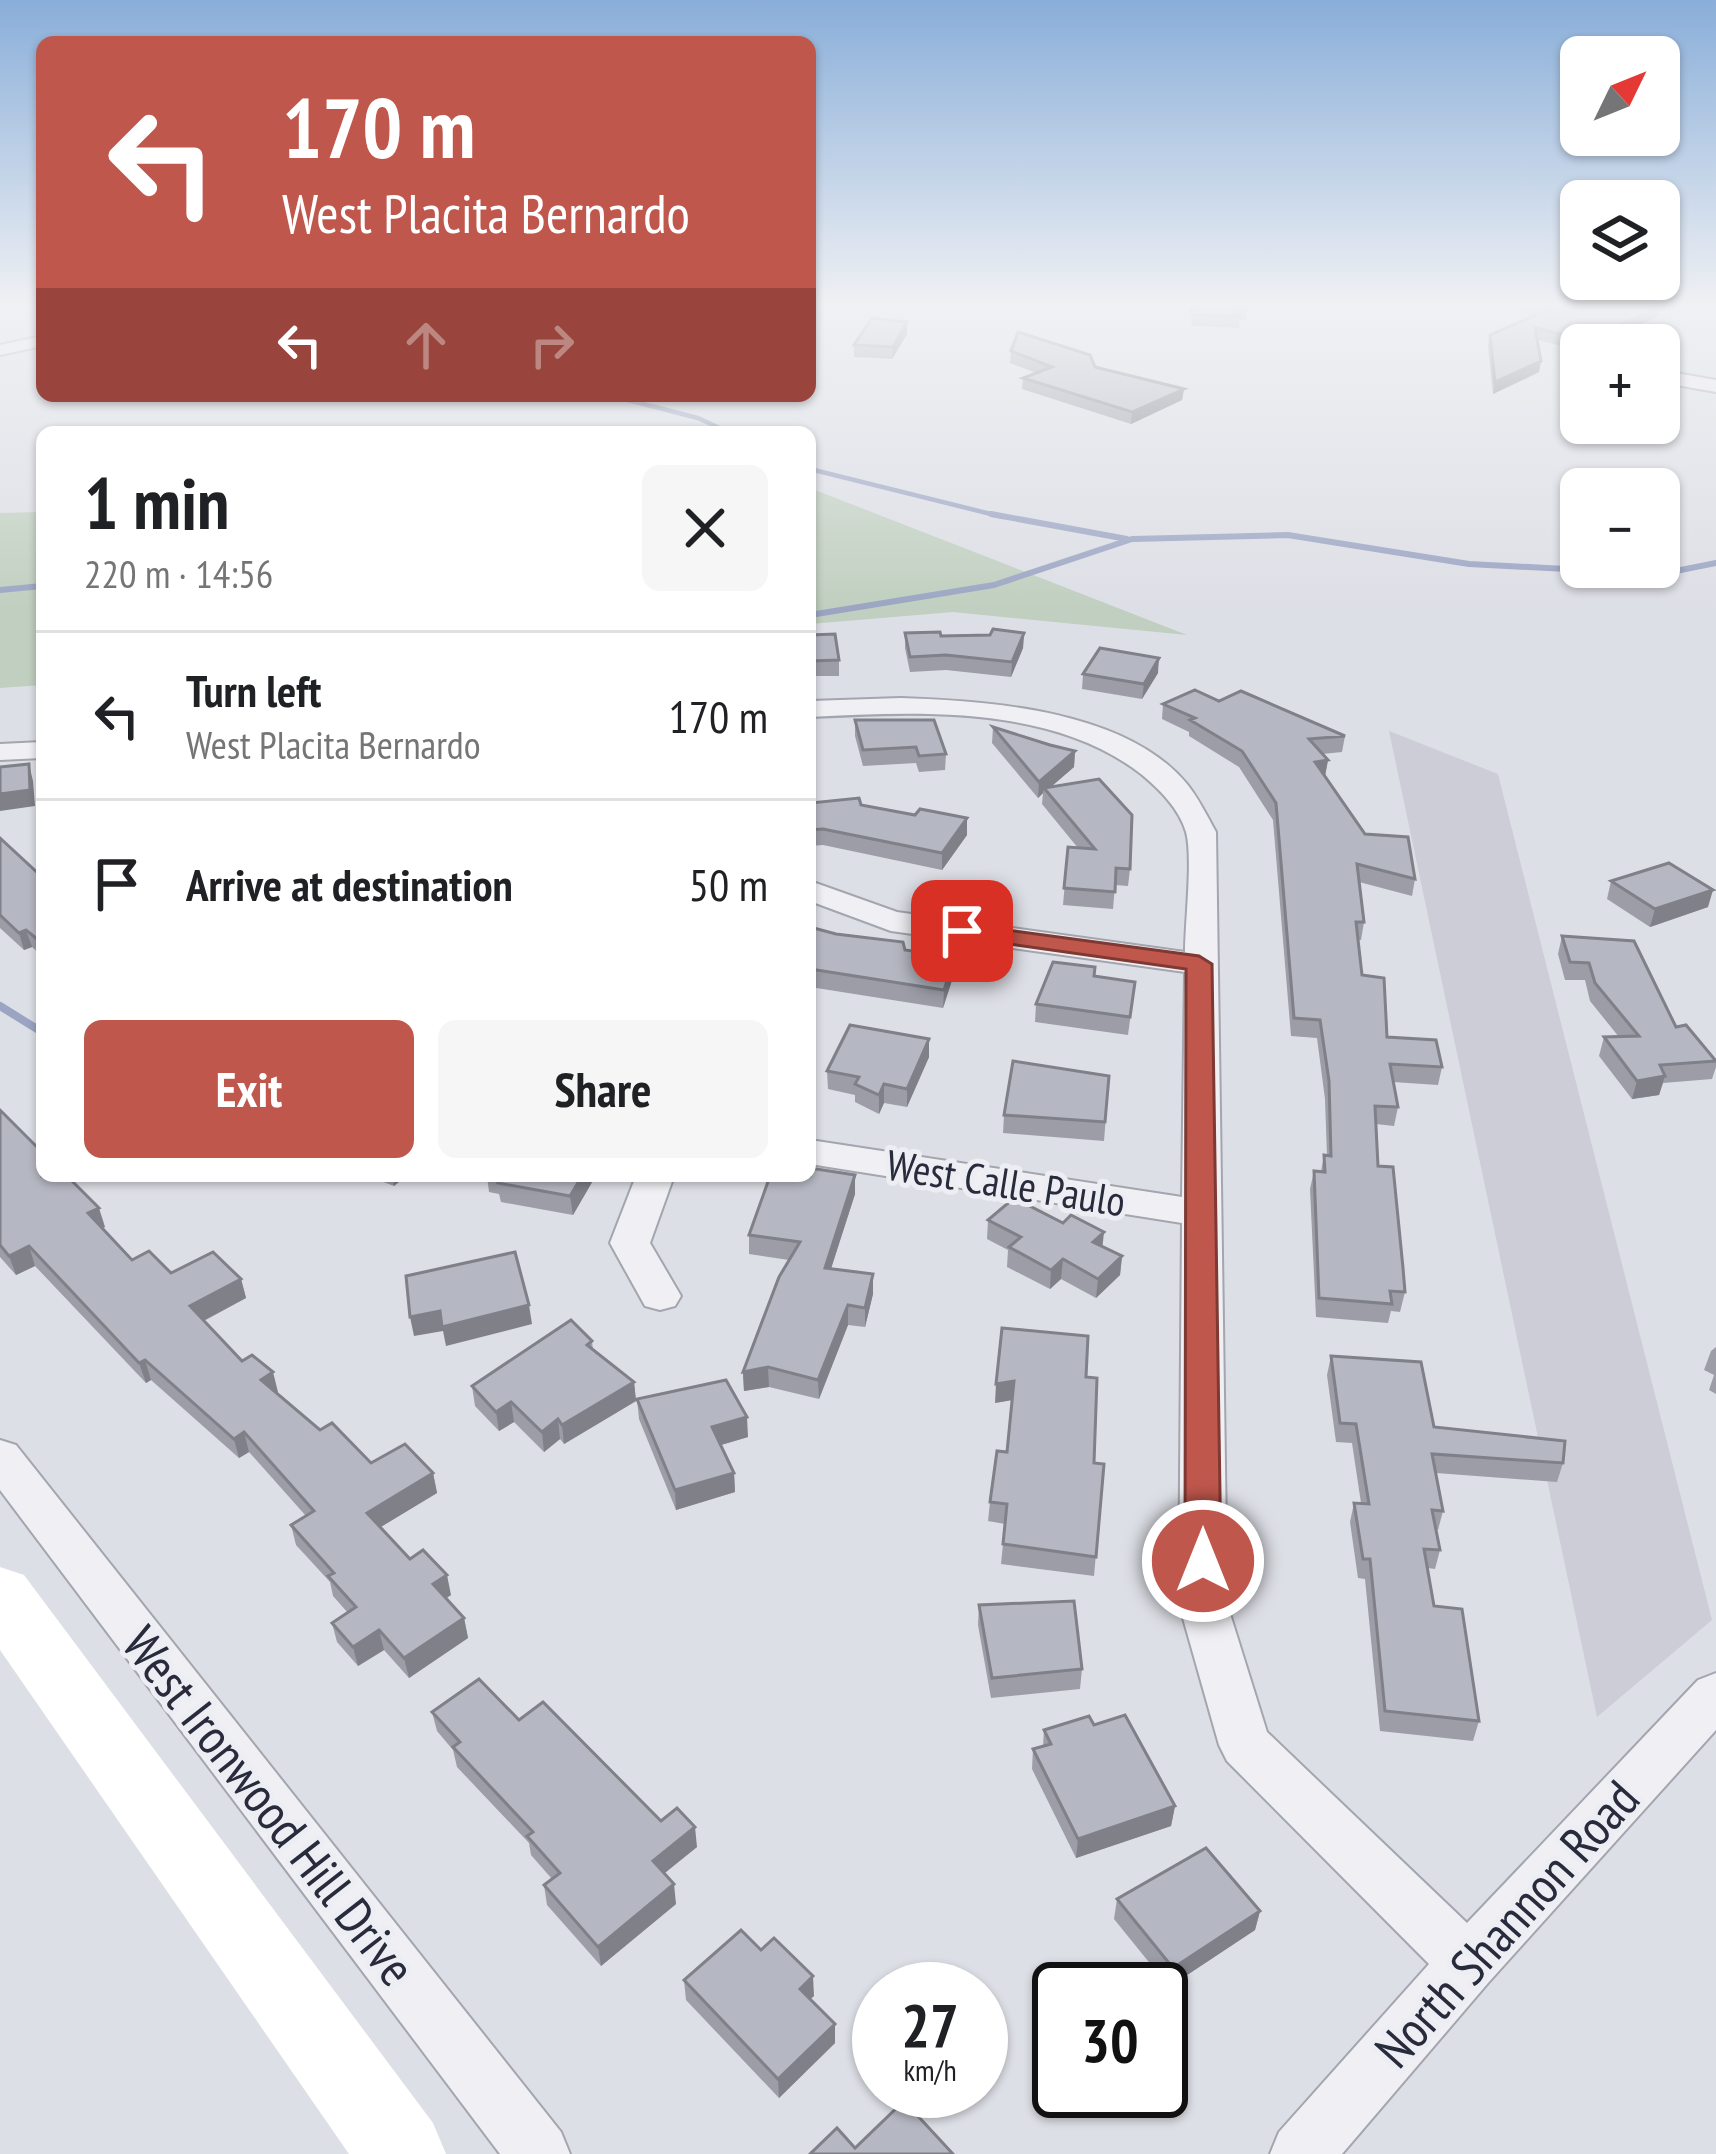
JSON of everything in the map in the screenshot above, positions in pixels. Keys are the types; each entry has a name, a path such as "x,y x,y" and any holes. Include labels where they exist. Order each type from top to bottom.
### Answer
{"street":[{"path":"816,709 949,706 1049,723 1120,750 1173,786 1201,832 1203,1604 1245,1745 1468,1963"},
{"path":"0,752 36,750"},
{"path":"816,892 891,921 1199,964"},
{"name":"West Calle Paulo","path":"816,1153 1202,1213"},
{"path":"653,1182 630,1243 660,1296"},
{"name":"West Ironwood Hill Drive","path":"0,1456 538,2154"},
{"name":"West Ironwood Hill Drive","path":"0,1595 402,2154"},
{"name":"North Shannon Road","path":"1300,2154 1468,1963 1716,1695"}],"shaded area":[{"path":"1389,731 1498,774 1712,1620 1597,1717"}],"green space":[{"path":"816,490 1187,635 953,612 816,623"},
{"path":"36,512 36,685 0,688 0,513"}],"building":[{"path":"993,629 1024,633 1012,662 946,655 910,657 905,633 990,635"},
{"path":"835,634 839,660 816,661 816,635"},
{"path":"1100,648 1159,658 1144,684 1083,674"},
{"path":"1195,690 1219,701 1241,691 1345,736 1309,739 1328,760 1315,762 1365,834 1408,837 1415,879 1357,864 1364,922 1356,922 1362,975 1384,978 1387,1037 1436,1040 1442,1067 1390,1064 1398,1107 1375,1106 1378,1166 1393,1167 1403,1268 1405,1292 1390,1291 1392,1304 1319,1298 1314,1171 1325,1172 1324,1155 1331,1156 1329,1081 1320,1020 1294,1018 1276,803 1242,751 1190,720 1195,718 1163,704"},
{"path":"855,720 934,720 946,754 919,756 916,747 863,750"},
{"path":"993,727 1050,745 1075,751 1039,782"},
{"path":"29,764 30,790 0,794 0,767"},
{"path":"1099,779 1132,815 1130,869 1116,868 1115,892 1064,888 1068,847 1095,849 1044,788"},
{"path":"859,798 861,805 915,815 920,809 967,818 942,853 816,830 816,802"},
{"path":"0,838 36,871 36,938 26,930 19,933 0,915"},
{"path":"1669,863 1713,890 1655,909 1611,881"},
{"path":"816,929 903,942 905,950 955,957 944,990 816,970"},
{"path":"1562,936 1634,941 1676,1027 1686,1025 1716,1061 1660,1065 1665,1076 1637,1081 1604,1037 1639,1036 1595,983 1589,963 1570,962"},
{"path":"1053,962 1095,967 1094,976 1135,982 1130,1017 1036,1004"},
{"path":"850,1025 929,1039 907,1089 884,1084 879,1095 855,1084 859,1077 827,1071"},
{"path":"1013,1061 1109,1076 1105,1122 1004,1115"},
{"path":"0,1110 36,1146 36,1182 73,1182 99,1208 88,1213 132,1260 149,1251 171,1273 213,1252 241,1279 190,1306 242,1361 252,1355 273,1372 261,1380 320,1430 332,1423 371,1463 405,1444 433,1473 367,1513 410,1559 423,1550 447,1575 433,1584 464,1618 404,1658 379,1630 353,1647 332,1623 356,1607 328,1576 334,1573 291,1525 314,1511 244,1432 234,1439 145,1360 139,1363 29,1246 9,1256 0,1245"},
{"path":"816,1169 855,1175 825,1268 873,1274 865,1308 848,1305 818,1380 768,1367 743,1372 779,1277 800,1242 749,1235 768,1182 816,1182"},
{"path":"499,1182 578,1182 570,1196"},
{"path":"1014,1198 1063,1223 1071,1215 1104,1232 1093,1242 1122,1256 1098,1279 1063,1259 1051,1270 1009,1247 1021,1237 988,1220"},
{"path":"515,1252 529,1305 442,1327 440,1311 410,1317 406,1276"},
{"path":"571,1320 592,1341 587,1345 634,1382 562,1425 558,1419 542,1432 511,1402 496,1412 472,1386"},
{"path":"1002,1328 1088,1336 1086,1377 1097,1378 1094,1463 1104,1464 1096,1557 1003,1544 1007,1504 990,1502 997,1451 1007,1452 1014,1381 996,1384"},
{"path":"1331,1356 1421,1362 1434,1427 1565,1441 1563,1463 1432,1454 1443,1511 1432,1510 1440,1550 1424,1549 1434,1606 1462,1609 1479,1721 1385,1711 1370,1559 1363,1559 1354,1503 1369,1504 1356,1424 1340,1423"},
{"path":"726,1380 747,1417 712,1427 734,1473 675,1490 637,1399"},
{"path":"1074,1601 1082,1669 992,1678 979,1605"},
{"path":"479,1679 519,1720 543,1702 661,1821 677,1808 695,1827 653,1861 674,1884 598,1947 544,1885 560,1873 527,1836 533,1832 453,1747 460,1742 432,1712"},
{"path":"1125,1715 1175,1806 1078,1839 1033,1749 1051,1744 1044,1730 1089,1716 1094,1725"},
{"path":"1206,1848 1260,1911 1182,1962 1168,1962 1117,1899"},
{"path":"741,1930 761,1950 774,1938 813,1976 800,1989 835,2024 778,2079 684,1980"},
{"path":"886,2118 920,2118 953,2154 810,2154 837,2128 855,2148"}],"waterway":[{"path":"661,409 715,426"},
{"path":"816,470 1003,517"},
{"path":"991,514 1127,539"},
{"path":"816,614 994,585 1132,539 1288,535 1469,564 1661,574 1716,563"},
{"path":"0,590 36,587"},
{"path":"0,1006 36,1028"}],"route":[{"path":"962,931 1199,964 1203,1561"}]}
